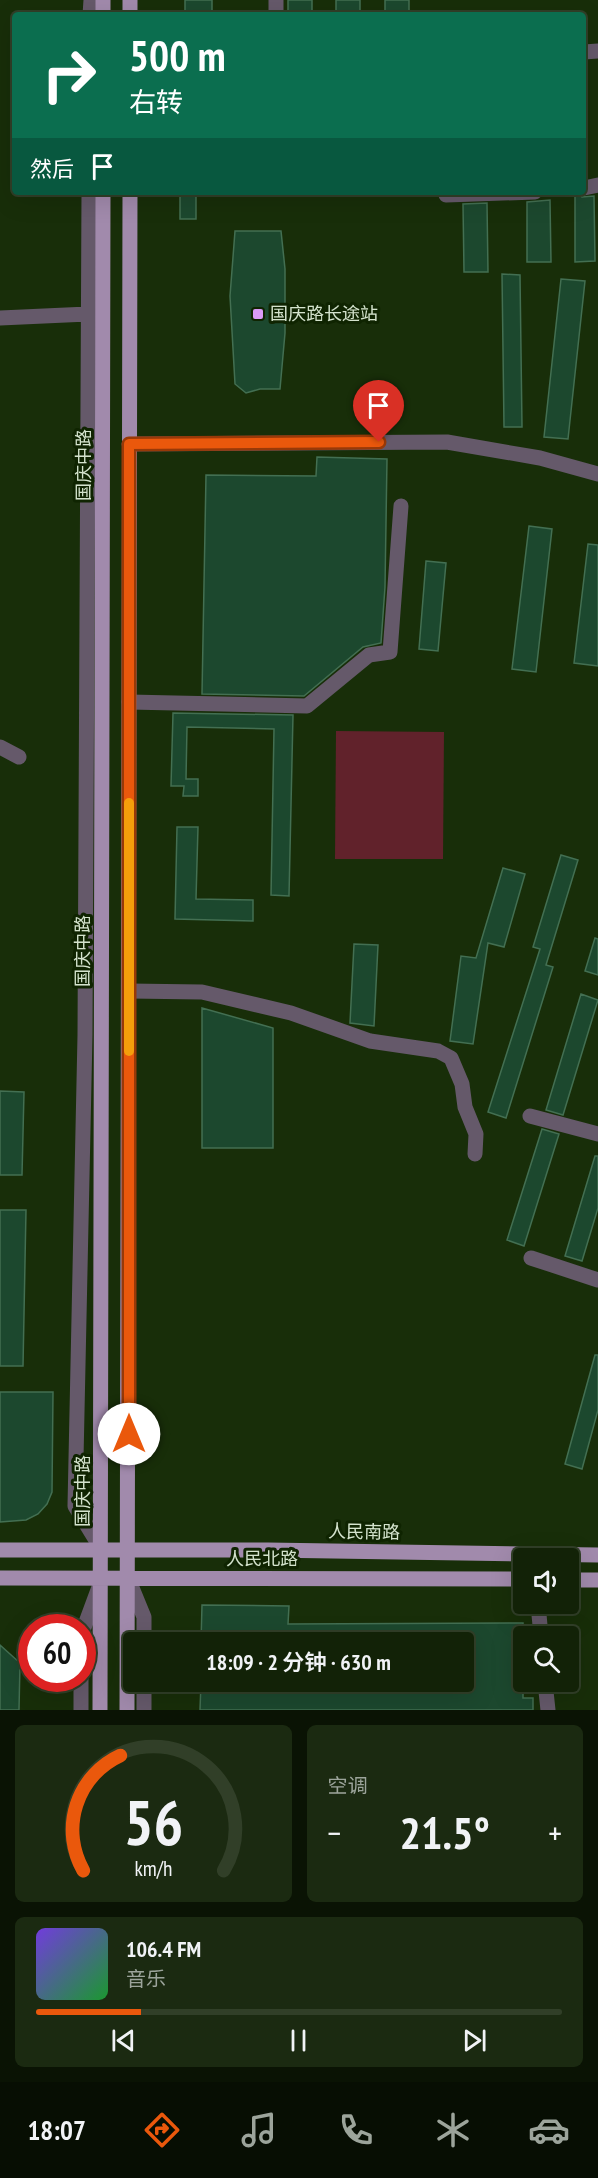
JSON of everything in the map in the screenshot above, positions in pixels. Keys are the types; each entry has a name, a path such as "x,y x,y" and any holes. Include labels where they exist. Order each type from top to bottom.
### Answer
{"main road":[{"name":"国庆中路","path":"100,1710 103,195"},
{"path":"127,1710 130,195"},
{"path":"0,1550 129,1550"},
{"name":"人民南路","path":"129,1550 598,1555"},
{"name":"人民北路","path":"0,1578 513,1580"},
{"path":"579,1580 598,1580"}],"street":[{"path":"89,195 85,1035 75,1506 102,1550"},
{"path":"0,318 88,314"},
{"path":"129,444 447,442 540,458 598,474"},
{"path":"129,702 307,706 369,655 390,652 401,506"},
{"path":"0,747 20,758"},
{"path":"129,991 202,992 291,1013 370,1041 438,1051 451,1058 462,1084 465,1107 476,1134 475,1154"},
{"path":"530,1116 598,1134"},
{"path":"531,1258 598,1280"},
{"path":"129,1578 144,1617 144,1632"},
{"path":"89,1614 102,1579"},
{"path":"81,1692 81,1710"},
{"path":"144,1692 144,1710"},
{"path":"546,1692 548,1710"}],"shaded area":[{"path":"336,731 444,732 443,859 335,859"}],"building":[{"path":"185,0 212,0 212,12 185,12"},
{"path":"288,0 312,0 312,12 288,12"},
{"path":"336,0 360,0 360,12 336,12"},
{"path":"385,0 409,0 409,12 385,12"},
{"path":"180,195 196,195 196,219 180,219"},
{"path":"575,195 594,196 595,261 575,262"},
{"path":"550,200 551,262 527,262 527,202"},
{"path":"487,203 488,272 464,272 463,204"},
{"name":"国庆路长途站","path":"235,231 281,231 285,269 285,333 280,389 260,389 246,393 235,384 230,296"},
{"path":"502,274 520,275 522,427 504,427"},
{"path":"561,279 585,281 568,439 544,437"},
{"path":"317,457 387,459 385,587 381,643 363,647 304,696 202,694 206,475 316,476"},
{"path":"529,526 552,529 536,672 512,669"},
{"path":"588,544 598,545 598,666 574,663"},
{"path":"426,561 446,563 438,651 419,649"},
{"path":"173,713 293,715 289,896 271,895 274,729 187,727 186,779 198,779 198,796 183,796 184,786 171,786"},
{"path":"177,827 198,827 196,899 253,900 253,921 175,919"},
{"path":"561,855 578,860 546,965 553,967 506,1118 488,1112 540,949 533,947"},
{"path":"503,868 525,874 504,947 488,943 473,1044 450,1041 461,956 476,958"},
{"path":"595,938 598,939 598,975 585,971"},
{"path":"354,944 378,945 374,1026 350,1023"},
{"path":"581,994 598,1000 563,1115 546,1110"},
{"path":"202,1008 273,1028 273,1148 202,1148"},
{"path":"0,1091 24,1092 22,1175 0,1175"},
{"path":"542,1129 559,1134 524,1246 507,1240"},
{"path":"595,1156 598,1156 598,1208 582,1261 565,1256"},
{"path":"0,1210 26,1210 23,1366 0,1366"},
{"path":"595,1355 598,1355 598,1410 582,1469 565,1464"},
{"path":"0,1392 53,1392 52,1492 47,1504 38,1514 26,1520 0,1522"},
{"path":"202,1605 289,1606 288,1624 523,1623 523,1626 513,1626 513,1692 523,1692 523,1698 533,1698 533,1710 200,1710 201,1692 474,1692 474,1632 201,1632"},
{"path":"0,1645 18,1661 19,1692 19,1710 0,1710"}],"slow traffic":[{"path":"129,803 129,1051"}],"place":[{"name":"国庆路长途站","path":"258,314"}],"route":[{"path":"129,1434 129,444 379,442"}]}
